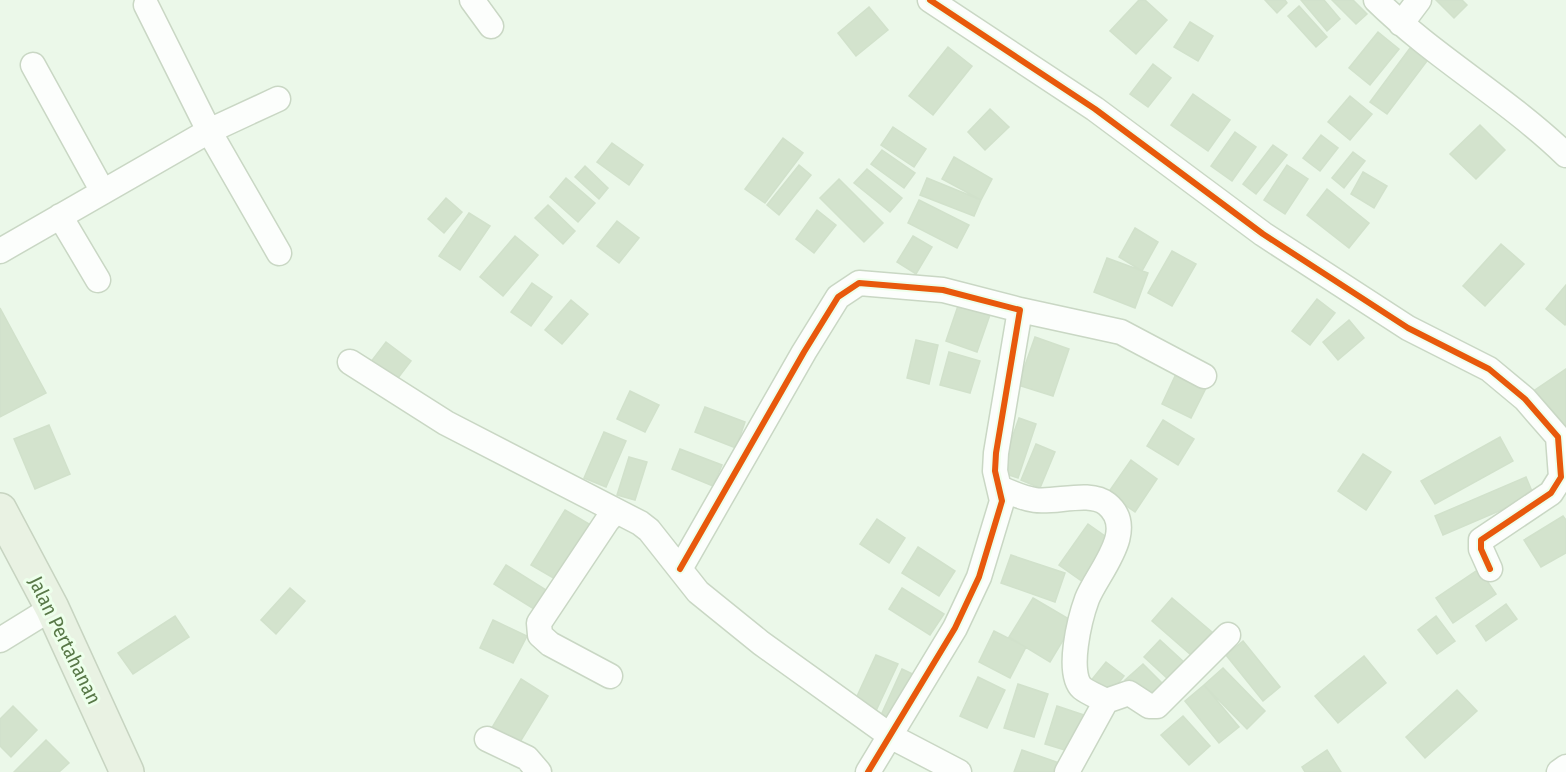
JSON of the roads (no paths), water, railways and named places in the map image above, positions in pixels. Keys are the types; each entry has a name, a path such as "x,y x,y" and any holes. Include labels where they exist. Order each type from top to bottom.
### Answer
{"highway":[{"name":"Jalan Pertahanan","path":"0,510 52,608 127,772"}],"street":[{"path":"472,0 491,26"},
{"path":"930,0 1086,103 1263,234 1408,328 1489,369 1525,399 1562,435 1561,477 1558,485 1551,493 1481,540 1481,549 1490,569"},
{"path":"1376,0 1401,24 1463,69 1566,155"},
{"path":"1401,24 1419,0"},
{"path":"146,5 209,131 279,253"},
{"path":"33,64 103,192"},
{"path":"0,251 209,131 278,99"},
{"path":"60,216 98,280"},
{"path":"680,569 804,351 838,297 859,283 943,290 1121,332 1204,376"},
{"path":"868,772 892,737 967,606 998,521 1002,501 995,471 996,453 1020,310"},
{"path":"350,362 446,423 649,530 698,592 760,643 892,737 959,772"},
{"path":"1000,488 1034,500 1089,498 1106,503 1117,516 1119,531 1114,548 1087,600 1073,662 1073,674 1081,687 1106,701"},
{"path":"610,676 550,644 540,635 540,623 606,521 615,512"},
{"path":"0,640 52,608"},
{"path":"1067,772 1106,701 1129,693 1149,706 1157,706 1228,635"},
{"path":"487,739 527,758 539,772"},
{"path":"1559,772 1566,767"}]}
